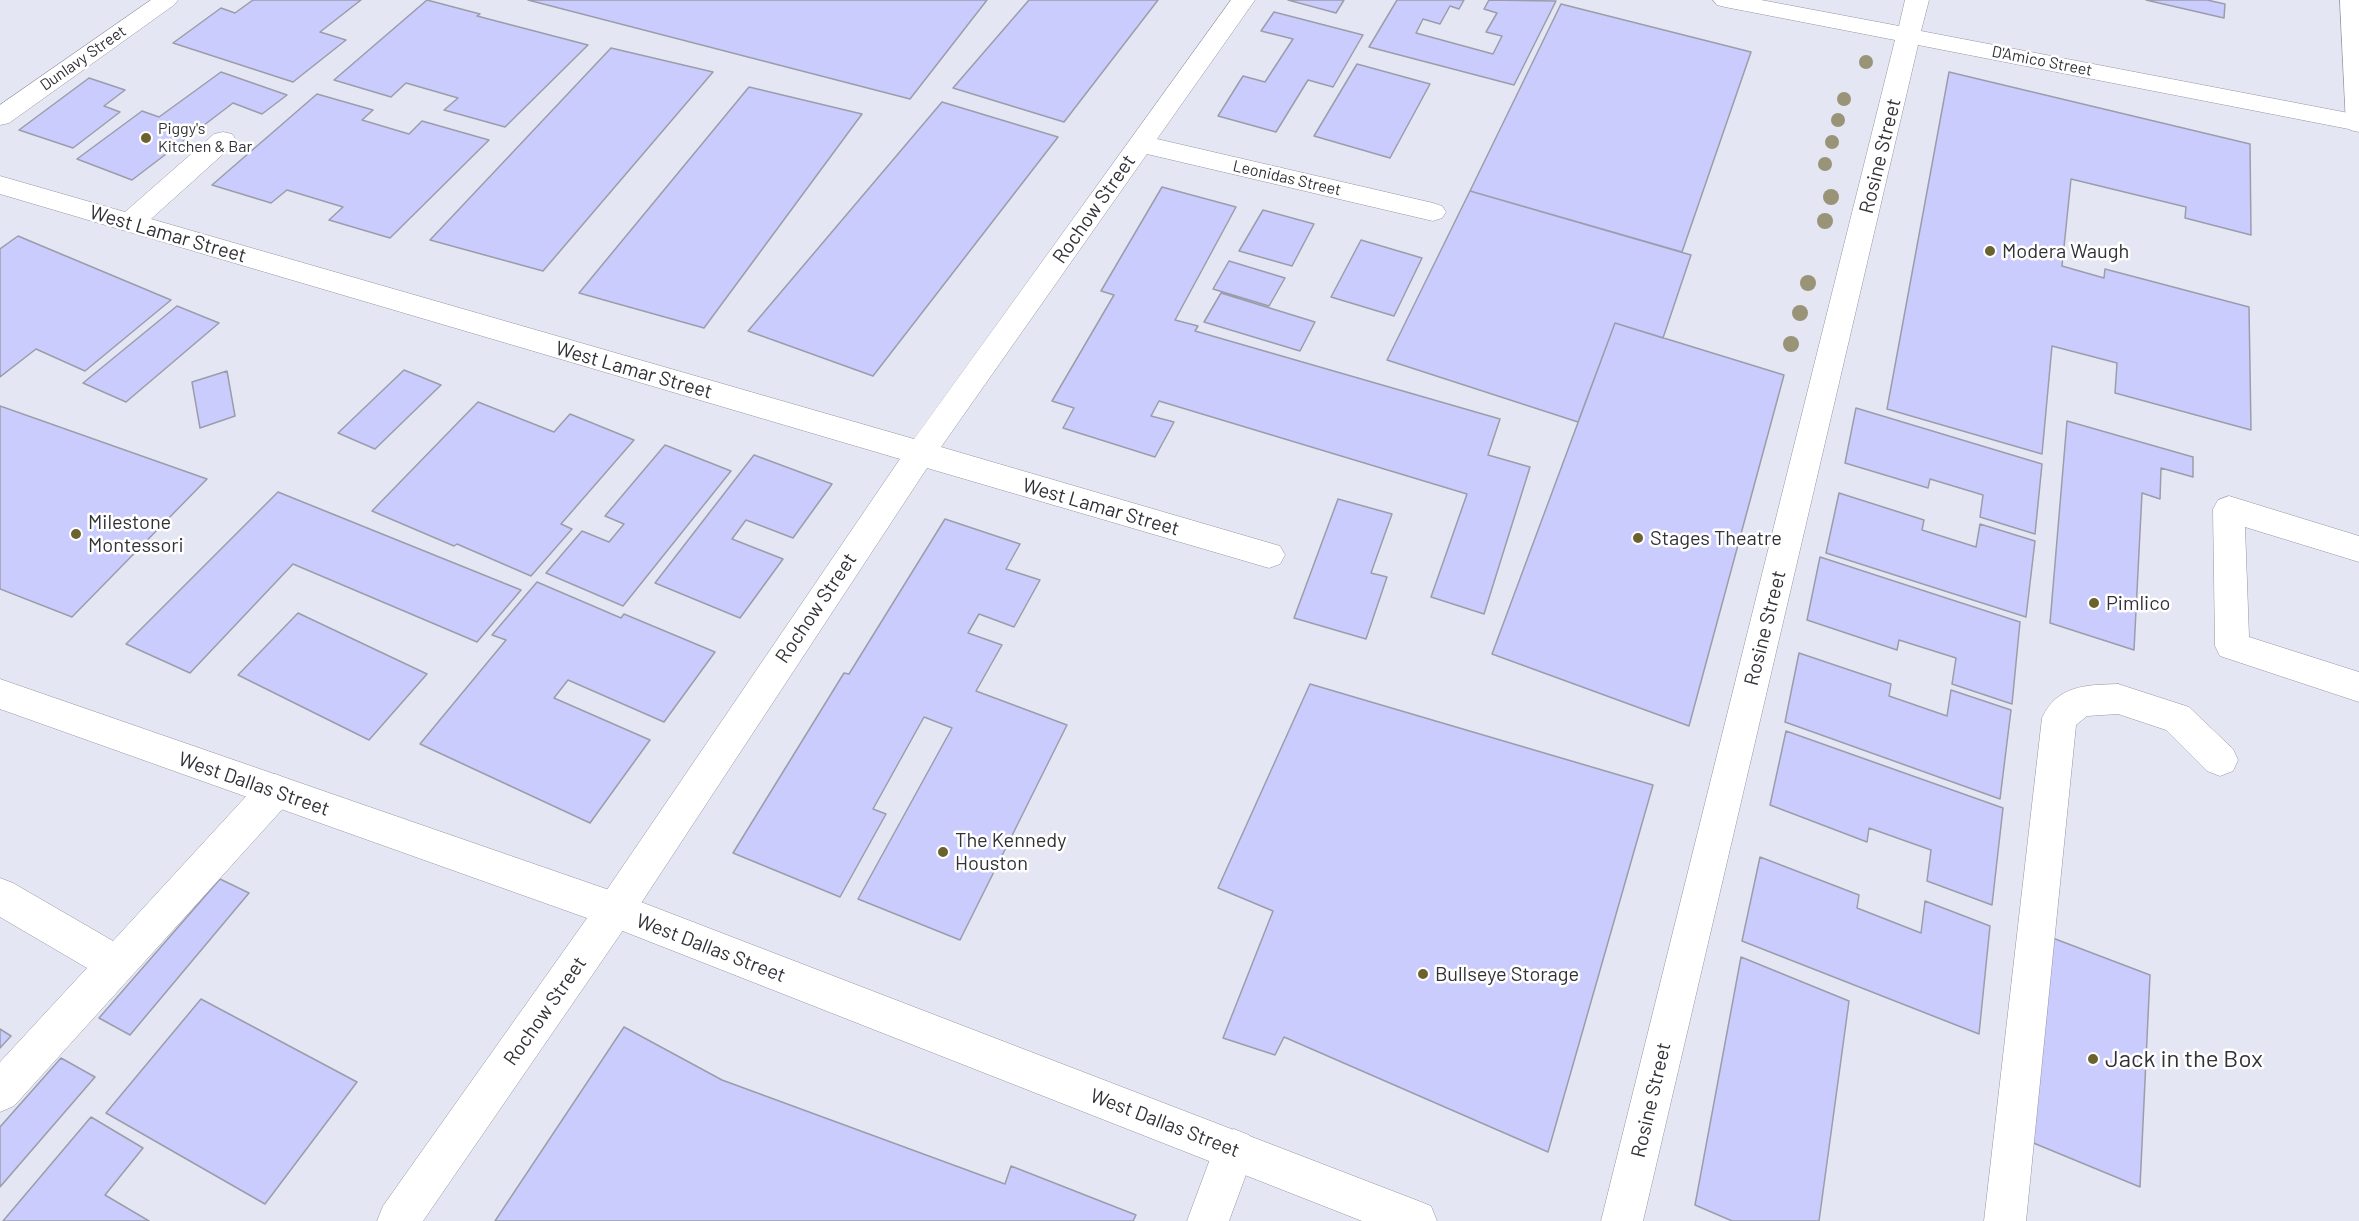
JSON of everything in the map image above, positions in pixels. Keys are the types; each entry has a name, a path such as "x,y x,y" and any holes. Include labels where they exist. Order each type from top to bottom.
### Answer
{"street":[{"name":"Dunlavy Street","path":"0,117 166,0"},
{"name":"Rochow Street","path":"398,1221 615,910 920,453 1243,0"},
{"name":"D'Amico Street","path":"1725,0 2359,123"},
{"name":"Rosine Street","path":"1622,1221 1917,0"},
{"path":"2352,0 2359,123"},
{"path":"130,223 223,140"},
{"name":"Leonidas Street","path":"1140,144 1433,212"},
{"name":"West Lamar Street","path":"0,185 1269,555"},
{"path":"2359,549 2229,509 2232,646 2359,687"},
{"name":"West Dallas Street","path":"0,694 615,910 1416,1221"},
{"path":"2005,1221 2059,718 2080,701 2118,699 2177,718 2220,760"},
{"path":"0,1092 275,791"},
{"path":"0,896 116,964"},
{"path":"1208,1221 1234,1150"}],"building":[{"path":"253,0 361,0 320,32 346,40 293,82 173,43 221,8 235,13"},
{"path":"427,0 480,14 477,16 588,45 505,127 444,110 458,98 406,83 391,97 334,80"},
{"path":"528,0 987,0 910,99"},
{"path":"1029,0 1158,0 1064,122 953,88"},
{"path":"1288,0 1344,0 1336,13"},
{"path":"1397,0 1464,0 1459,9 1450,6 1440,24 1423,19 1416,33 1493,54 1502,36 1486,32 1497,13 1484,9 1489,0 1556,1 1514,85 1369,47"},
{"path":"2146,0 2207,0 2225,4 2224,18"},
{"path":"1561,4 1751,52 1682,252 1470,191"},
{"path":"1274,12 1363,35 1333,87 1308,80 1276,132 1218,116 1243,76 1265,82 1293,39 1261,31"},
{"path":"611,48 713,72 543,271 430,240"},
{"path":"1357,64 1430,84 1390,158 1314,136"},
{"name":"Piggy's Kitchen & Bar","path":"221,72 287,95 262,114 233,103 132,180 77,159 142,111 159,117"},
{"name":"Modera Waugh","path":"1949,72 2250,144 2251,235 2185,218 2186,207 2071,179 2062,266 2104,278 2105,269 2249,307 2251,430 2115,393 2117,363 2052,346 2042,454 1887,409"},
{"path":"89,78 125,90 104,106 120,112 73,148 19,130"},
{"path":"749,87 862,114 704,328 579,293"},
{"path":"317,94 373,110 362,120 409,134 422,121 489,140 390,238 329,220 343,207 287,190 271,203 212,185"},
{"path":"942,102 1058,137 873,376 748,331"},
{"path":"1162,187 1236,207 1175,320 1198,326 1195,331 1500,419 1488,455 1530,467 1484,614 1431,597 1467,494 1159,401 1151,416 1174,422 1155,457 1063,428 1074,408 1052,401 1114,295 1101,291"},
{"path":"1470,191 1691,255 1663,338 1615,323 1578,422 1387,360"},
{"path":"1263,210 1314,224 1292,266 1239,251"},
{"path":"18,236 171,300 85,371 36,349 0,377 0,249"},
{"path":"1361,240 1422,258 1394,316 1331,297"},
{"path":"1229,261 1285,278 1269,306 1213,289"},
{"path":"1221,293 1315,322 1300,351 1204,322"},
{"path":"177,306 219,323 126,402 83,383"},
{"name":"Stages Theatre","path":"1615,323 1784,375 1689,726 1492,654"},
{"path":"404,370 441,385 375,449 338,433"},
{"path":"227,371 235,416 200,428 192,382"},
{"path":"478,402 554,432 570,414 634,440 561,524 572,529 531,576 372,511"},
{"name":"Milestone Montessori","path":"0,406 207,479 72,617 0,589"},
{"path":"1856,408 2042,464 2035,534 1980,517 1983,495 1930,479 1928,488 1845,463"},
{"path":"2067,421 2193,457 2193,477 2161,468 2160,499 2142,493 2134,650 2050,623"},
{"path":"665,445 731,471 623,606 546,573 582,531 609,542 624,524 605,516"},
{"path":"754,455 832,484 793,538 746,520 732,539 783,559 740,618 655,583"},
{"path":"278,492 521,590 477,642 293,564 190,673 126,644"},
{"path":"1839,493 1924,520 1922,530 1976,547 1980,524 2035,541 2026,617 1826,553"},
{"path":"1338,499 1392,514 1371,573 1387,577 1366,639 1294,618"},
{"path":"945,519 1020,544 1006,569 1040,580 1014,627 979,614 968,633 1002,645 976,691 1067,725 960,940 858,899 952,728 924,717 873,809 886,814 840,897 733,853 844,673 849,674"},
{"path":"1820,557 2020,622 2012,704 1952,684 1956,658 1899,640 1897,650 1807,620"},
{"path":"537,582 621,618 624,614 715,652 664,722 568,680 554,698 650,740 590,823 420,744 506,640 492,635"},
{"path":"298,613 427,674 369,740 238,675"},
{"path":"1799,653 1891,684 1889,696 1947,716 1951,690 2011,710 2000,799 1785,722"},
{"name":"Bullseye Storage","path":"1310,684 1653,785 1548,1152 1284,1037 1275,1055 1223,1038 1273,911 1218,888"},
{"path":"1786,731 2003,808 1992,905 1927,881 1931,850 1869,828 1867,842 1770,805"},
{"path":"1760,857 1859,895 1857,908 1921,933 1925,901 1990,926 1979,1034 1742,941"},
{"path":"220,879 249,893 130,1035 99,1018"},
{"name":"Jack in the Box","path":"2050,937 2150,975 2140,1187 2031,1142"},
{"path":"1741,957 1849,1001 1819,1221 1732,1221 1695,1205"},
{"path":"201,999 357,1082 265,1204 106,1113"},
{"path":"624,1027 722,1080 1005,1184 1011,1166 1136,1215 1133,1221 495,1221"},
{"path":"0,1029 11,1036 0,1048"},
{"path":"61,1058 95,1077 0,1187 0,1127"},
{"path":"91,1117 143,1148 105,1195 149,1221 3,1221"}],"place":[{"name":"Piggy's Kitchen & Bar","path":"146,138"},
{"name":"Modera Waugh","path":"1990,251"},
{"name":"Milestone Montessori","path":"76,534"},
{"name":"Stages Theatre","path":"1638,538"},
{"name":"Pimlico","path":"2094,603"},
{"name":"The Kennedy Houston","path":"943,852"},
{"name":"Bullseye Storage","path":"1423,974"},
{"name":"Jack in the Box","path":"2093,1059"}]}
